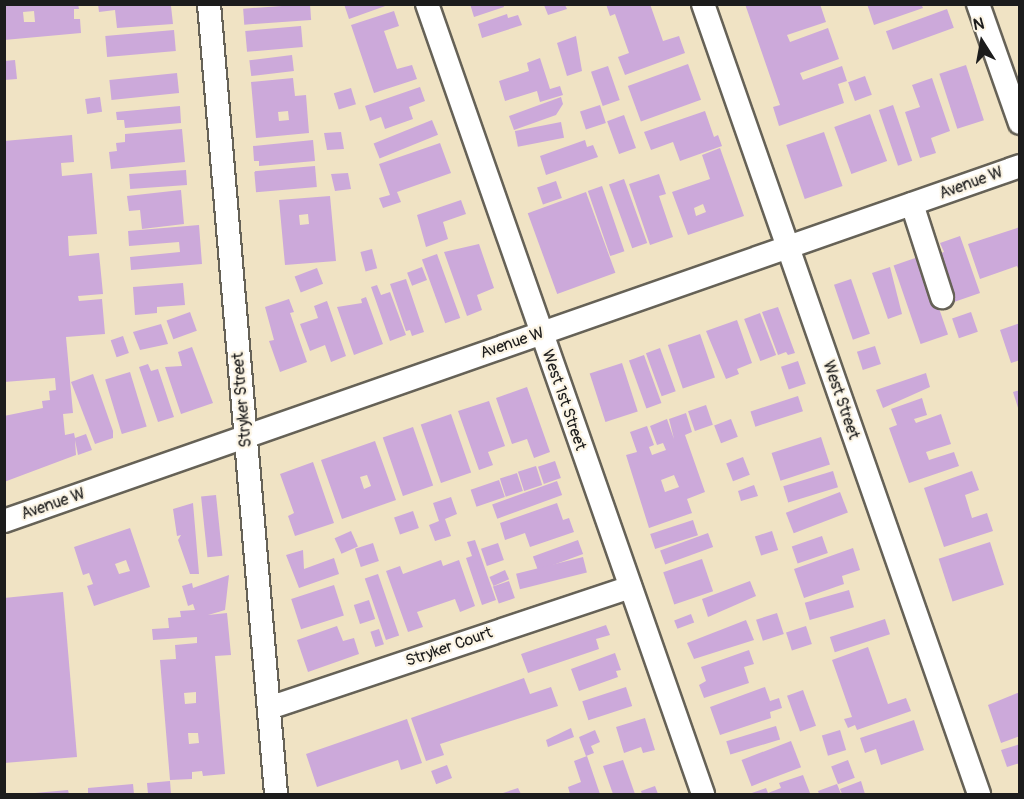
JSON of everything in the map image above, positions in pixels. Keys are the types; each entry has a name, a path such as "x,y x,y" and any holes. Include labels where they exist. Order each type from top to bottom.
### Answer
{"street":[{"name":"Stryker Street","path":"209,4 276,795"},
{"name":"West 1st Street","path":"427,4 703,795"},
{"name":"West Street","path":"703,4 979,795"},
{"path":"978,4 1020,123"},
{"name":"Avenue W","path":"4,521 1020,166"},
{"path":"912,204 942,297"},
{"name":"Stryker Court","path":"269,708 630,586"}],"building":[{"path":"4,4 78,4 79,9 74,9 74,19 80,19 81,33 4,40","holes":["34,11 35,22 24,22 23,12"]},
{"path":"98,4 171,6 173,24 117,28 115,10 99,12"},
{"path":"310,4 311,20 244,25 243,9"},
{"path":"344,4 388,4 388,5 349,19"},
{"path":"470,4 503,4 504,7 474,17"},
{"path":"606,4 650,4 663,41 679,36 685,53 625,75 618,57 629,53 615,14 610,16"},
{"path":"745,4 820,4 826,22 787,35 790,42 828,28 839,59 800,73 803,80 842,66 847,81 838,84 844,103 779,126 773,107 780,105"},
{"path":"867,4 921,4 923,8 874,25"},
{"path":"544,5 565,5 567,9 548,15"},
{"path":"947,9 954,28 893,50 886,31"},
{"path":"394,11 399,26 384,31 397,69 412,65 417,79 374,93 351,25"},
{"path":"507,14 508,18 518,15 522,25 482,38 478,24"},
{"path":"301,26 303,47 247,52 245,31"},
{"path":"174,30 176,51 107,57 105,36"},
{"path":"576,36 582,71 567,76 557,43"},
{"path":"292,55 294,71 251,76 249,60"},
{"path":"540,58 550,89 560,86 563,95 540,102 537,91 505,101 499,81 529,71 527,63"},
{"path":"15,60 17,79 4,80 4,61"},
{"path":"688,64 701,100 641,122 628,86"},
{"path":"966,65 984,120 957,129 939,74"},
{"path":"608,66 620,100 603,106 591,72"},
{"path":"177,73 179,93 111,100 109,80"},
{"path":"865,76 872,95 855,101 848,82"},
{"path":"293,78 295,96 306,95 309,133 256,138 251,82","holes":["288,111 289,120 279,121 278,112"]},
{"path":"932,78 950,131 931,138 936,153 920,158 905,112 920,107 912,85"},
{"path":"420,87 425,101 409,107 413,119 385,129 381,117 370,121 365,106"},
{"path":"351,88 356,104 339,110 334,93"},
{"path":"100,97 102,112 87,114 85,99"},
{"path":"561,97 563,104 556,115 514,130 509,116"},
{"path":"600,105 606,123 586,130 580,111"},
{"path":"893,105 912,161 898,166 879,110"},
{"path":"180,106 181,123 125,128 124,120 117,120 116,112"},
{"path":"705,111 714,137 718,135 722,146 680,161 673,142 651,150 644,132"},
{"path":"870,114 887,161 851,174 834,127"},
{"path":"624,115 636,148 619,154 607,121"},
{"path":"432,120 438,135 380,158 374,144"},
{"path":"561,122 564,138 518,147 515,131"},
{"path":"182,129 185,162 111,169 109,152 117,151 116,143 125,142 125,134"},
{"path":"341,132 344,149 327,150 324,133"},
{"path":"824,132 843,186 805,199 786,145"},
{"path":"72,135 74,162 61,163 62,176 92,173 97,234 68,236 69,256 99,253 103,294 78,296 79,301 102,299 105,334 66,337 73,413 63,414 65,435 74,433 75,438 86,434 92,450 78,455 75,440 76,455 4,482 4,416 43,408 42,401 50,400 49,391 56,390 55,378 4,382 4,141"},
{"path":"313,140 315,161 259,166 259,161 254,161 253,146"},
{"path":"585,140 587,147 593,145 598,157 546,175 540,156"},
{"path":"440,143 451,173 397,192 401,202 383,208 379,198 390,195 379,164"},
{"path":"720,148 744,216 688,235 672,192 710,179 702,155","holes":["703,204 706,212 696,216 694,208"]},
{"path":"315,166 317,187 256,192 254,171"},
{"path":"186,170 187,185 130,189 129,174"},
{"path":"348,173 351,189 335,191 331,174"},
{"path":"659,174 666,194 659,196 673,237 650,245 629,184"},
{"path":"624,179 647,243 632,248 609,184"},
{"path":"556,181 562,198 543,205 537,188"},
{"path":"602,186 624,251 610,256 588,191"},
{"path":"181,190 184,224 142,229 140,210 129,211 127,196"},
{"path":"586,192 615,273 557,294 528,213"},
{"path":"330,196 336,261 285,265 279,200","holes":["308,214 309,224 300,225 299,215"]},
{"path":"461,200 466,214 443,222 448,239 426,247 417,215"},
{"path":"199,225 202,264 131,270 130,257 180,252 179,242 129,246 128,231"},
{"path":"1020,227 1020,273 1017,266 980,279 968,244"},
{"path":"960,236 980,293 954,302 938,254 944,252 940,243"},
{"path":"479,244 494,288 477,295 482,310 467,316 444,252"},
{"path":"372,249 377,268 366,271 360,252"},
{"path":"437,254 460,318 445,323 422,259"},
{"path":"921,256 948,334 921,344 894,265"},
{"path":"422,267 427,280 412,286 407,273"},
{"path":"890,267 902,314 888,319 872,273"},
{"path":"317,268 323,284 301,292 295,277"},
{"path":"406,279 424,332 412,336 410,330 406,331 390,284"},
{"path":"851,279 870,334 853,340 834,285"},
{"path":"183,283 185,305 157,307 157,313 135,315 133,287"},
{"path":"377,285 381,295 390,292 406,335 390,341 371,287"},
{"path":"366,297 383,344 354,355 337,307 362,303 361,299"},
{"path":"289,299 294,312 290,313 307,362 280,372 269,341 274,340 265,307"},
{"path":"327,301 346,356 331,362 325,345 310,351 300,324 318,318 314,306"},
{"path":"778,307 795,353 788,355 786,352 778,355 762,312"},
{"path":"190,312 197,331 173,339 167,321"},
{"path":"971,312 978,332 959,338 952,319"},
{"path":"760,313 776,355 760,361 744,319"},
{"path":"737,320 752,363 737,369 739,374 726,379 706,331"},
{"path":"1020,323 1020,360 1011,363 1000,330"},
{"path":"161,324 168,344 140,350 133,332"},
{"path":"700,334 715,377 683,389 668,345"},
{"path":"123,336 129,353 117,357 111,340"},
{"path":"875,346 881,364 863,370 857,352"},
{"path":"192,347 213,403 181,414 165,367 182,366 178,352"},
{"path":"660,348 676,391 662,396 646,353"},
{"path":"644,355 661,403 646,408 629,360"},
{"path":"798,361 806,384 789,390 781,367"},
{"path":"622,363 638,412 605,422 590,374"},
{"path":"148,364 151,371 158,369 174,417 158,422 139,367"},
{"path":"130,372 147,427 122,434 105,380"},
{"path":"926,373 930,387 883,408 876,390"},
{"path":"93,374 113,431 113,438 95,444 71,382"},
{"path":"527,387 550,452 534,458 527,439 512,444 496,398"},
{"path":"1020,390 1020,411 1019,411 1013,392"},
{"path":"798,396 803,411 755,427 750,411"},
{"path":"922,398 927,415 914,419 916,423 941,414 951,444 926,452 929,460 954,452 959,466 909,483 889,428 897,425 891,409"},
{"path":"489,401 505,446 488,452 493,465 479,470 458,411"},
{"path":"706,405 713,425 695,431 688,411"},
{"path":"686,413 692,432 685,435 705,492 687,499 692,513 649,528 626,455 637,452 630,432 647,426 654,445 649,447 652,455 666,450 663,443 657,445 650,426 667,419 674,439 669,419","holes":["674,475 679,487 665,492 661,480"]},
{"path":"451,414 471,473 441,483 421,424"},
{"path":"731,419 738,437 721,443 714,425"},
{"path":"413,427 433,486 403,496 383,437"},
{"path":"821,437 830,465 781,481 772,453"},
{"path":"375,441 396,500 342,519 321,460","holes":["367,475 371,486 364,489 360,477"]},
{"path":"743,457 750,475 733,481 726,463"},
{"path":"555,461 561,478 544,484 538,467"},
{"path":"313,462 334,523 295,536 288,516 294,513 280,474"},
{"path":"536,466 542,485 524,491 518,472"},
{"path":"833,471 838,487 788,502 783,486"},
{"path":"972,471 979,490 965,495 972,518 987,513 993,531 944,547 924,488"},
{"path":"517,473 523,491 506,497 500,479"},
{"path":"499,480 505,497 476,507 471,490"},
{"path":"557,481 562,495 497,519 492,505"},
{"path":"754,485 758,496 741,501 738,491"},
{"path":"840,492 848,513 794,533 786,513"},
{"path":"216,495 222,556 207,557 201,497"},
{"path":"451,497 457,514 445,519 451,536 435,541 429,525 439,521 433,503"},
{"path":"193,503 199,574 190,574 178,540 181,535 177,536 173,509"},
{"path":"557,503 563,520 569,518 574,532 530,547 525,533 505,540 500,523"},
{"path":"413,511 419,528 400,535 394,518"},
{"path":"693,520 698,535 655,549 650,534"},
{"path":"130,528 150,587 94,606 87,586 93,584 89,573 83,575 74,547","holes":["126,560 130,571 119,574 115,564"]},
{"path":"351,531 358,547 341,554 335,538"},
{"path":"772,531 778,550 761,556 755,537"},
{"path":"708,533 713,547 665,565 660,550"},
{"path":"822,536 828,553 798,563 792,546"},
{"path":"475,540 496,600 482,605 466,558 472,556 467,542"},
{"path":"578,540 583,554 538,571 533,556"},
{"path":"990,542 1004,585 953,601 939,559"},
{"path":"373,543 379,561 361,567 355,549"},
{"path":"498,543 504,560 487,566 481,549"},
{"path":"853,548 860,570 842,576 844,584 804,598 794,569"},
{"path":"303,550 304,569 334,558 339,574 299,588 286,555"},
{"path":"583,557 587,573 520,589 516,574"},
{"path":"702,559 713,591 674,604 663,572"},
{"path":"441,560 443,566 459,560 475,606 460,612 455,599 417,612 423,627 408,632 386,571 400,566 403,574"},
{"path":"505,570 509,579 494,586 489,577"},
{"path":"378,574 399,635 386,640 365,579"},
{"path":"229,575 225,610 208,615 227,613 231,655 215,656 225,774 203,776 202,771 192,772 192,779 170,780 160,660 176,659 175,645 197,643 197,637 153,640 152,629 169,628 168,618 181,617 180,611 195,610 193,604 188,606 182,586 192,583 193,588","holes":["196,692 196,703 185,704 184,693","188,733 198,733 199,743 189,744"]},
{"path":"509,581 515,598 499,604 493,587"},
{"path":"750,581 756,596 708,617 702,599"},
{"path":"334,585 344,615 301,629 291,599"},
{"path":"849,590 854,607 810,620 805,603"},
{"path":"63,592 77,757 4,763 4,598"},
{"path":"369,600 375,619 360,624 354,605"},
{"path":"777,613 784,634 763,641 756,620"},
{"path":"691,614 694,622 677,629 674,620"},
{"path":"885,619 890,634 835,652 830,637"},
{"path":"746,620 754,640 694,659 687,643"},
{"path":"606,625 610,635 596,639 599,649 528,673 521,654"},
{"path":"337,626 343,641 354,638 359,654 308,672 297,640"},
{"path":"806,626 812,644 792,651 786,632"},
{"path":"379,629 384,644 375,647 370,632"},
{"path":"868,647 888,704 906,698 911,711 857,730 855,725 848,728 844,719 852,717 832,660"},
{"path":"749,650 754,664 744,667 749,683 704,698 699,685 706,681 701,667"},
{"path":"615,653 621,670 616,671 618,677 579,691 571,669"},
{"path":"524,678 530,694 551,687 558,706 440,744 444,755 426,761 411,718"},
{"path":"626,687 632,706 588,720 582,701"},
{"path":"765,687 770,701 779,698 782,708 770,712 771,718 720,735 710,707"},
{"path":"803,690 816,726 800,732 787,696"},
{"path":"1020,692 1020,736 1001,743 988,705"},
{"path":"645,718 655,750 643,753 641,747 624,753 616,727"},
{"path":"407,719 422,763 401,770 398,760 317,787 306,754"},
{"path":"914,720 924,750 881,765 876,749 865,753 860,738"},
{"path":"776,726 780,739 730,755 726,741"},
{"path":"571,728 574,737 548,747 546,740"},
{"path":"595,730 600,742 591,746 594,753 586,756 579,737"},
{"path":"840,730 846,750 828,756 822,736"},
{"path":"791,741 801,767 752,786 742,760"},
{"path":"1020,744 1020,763 1007,767 1001,750"},
{"path":"587,756 600,794 570,794 568,787 581,782 574,761"},
{"path":"623,760 635,794 613,794 603,766"},
{"path":"848,760 855,778 838,784 831,766"},
{"path":"447,765 452,778 436,784 431,771"},
{"path":"803,775 810,793 749,794 766,788 768,793 781,788 779,783"},
{"path":"170,781 171,794 148,794 147,783"},
{"path":"861,781 865,794 842,794 840,789"},
{"path":"133,784 134,794 88,794 88,788"},
{"path":"837,784 841,794 819,794 818,791"},
{"path":"655,786 658,794 642,794 641,791"},
{"path":"518,788 521,794 500,794"},
{"path":"68,790 69,794 35,794 35,793"}]}
